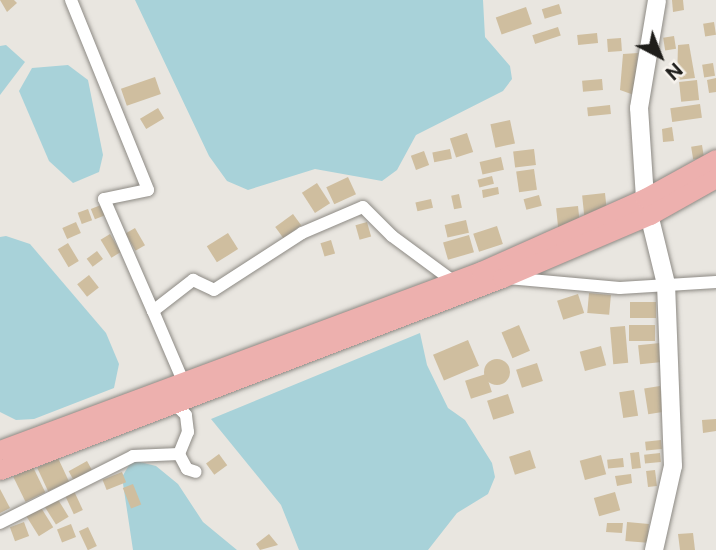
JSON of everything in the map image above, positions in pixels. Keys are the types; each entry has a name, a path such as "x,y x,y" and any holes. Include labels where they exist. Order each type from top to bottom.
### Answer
{"main road":[{"path":"654,550 673,466 666,284 647,207 639,108 657,0"},
{"path":"0,450 183,382 459,286 502,278 647,207 716,159"},
{"path":"0,470 174,403 716,178"}],"street":[{"path":"71,0 148,190 104,200 183,382"},
{"path":"153,312 193,280 214,290 302,233 363,207 392,236 459,286"},
{"path":"502,278 620,288 716,282"},
{"path":"174,403 186,415 188,432 179,454"},
{"path":"179,454 187,469 196,472"},
{"path":"0,523 133,456 179,454"}],"water":[{"path":"135,0 483,0 485,37 510,66 512,79 503,91 416,135 397,170 382,181 315,169 248,190 227,181 209,156"},
{"path":"6,45 25,62 0,95 0,46"},
{"path":"68,65 88,80 103,155 99,172 73,183 49,161 19,91 32,68"},
{"path":"6,236 30,244 106,333 119,364 114,388 34,419 16,420 0,412 0,237"},
{"path":"420,333 427,365 448,408 465,420 492,463 495,477 488,494 457,513 428,550 299,550 281,505 211,419"},
{"path":"132,460 156,466 178,484 203,522 237,550 133,550 122,477"}],"building":[{"path":"0,0 14,0 17,3 7,12"},
{"path":"672,0 683,0 684,10 673,12"},
{"path":"559,4 562,14 545,19 542,9"},
{"path":"526,7 532,24 502,34 496,17"},
{"path":"714,22 716,35 705,37 703,24"},
{"path":"558,27 561,36 535,44 532,35"},
{"path":"597,33 598,43 578,45 577,35"},
{"path":"674,36 676,49 665,51 663,38"},
{"path":"621,38 622,51 608,52 607,39"},
{"path":"689,44 695,78 677,80 678,45"},
{"path":"638,53 634,95 620,90 623,54"},
{"path":"713,63 715,76 704,78 702,65"},
{"path":"155,77 161,94 127,106 121,89"},
{"path":"716,78 716,92 709,93 707,80"},
{"path":"602,79 603,90 583,92 582,81"},
{"path":"697,80 699,100 681,102 679,82"},
{"path":"700,104 702,118 672,122 670,108"},
{"path":"610,105 611,114 588,116 587,107"},
{"path":"158,108 164,118 146,129 140,119"},
{"path":"510,120 515,143 495,148 490,124"},
{"path":"672,127 674,141 663,142 662,129"},
{"path":"467,133 473,152 456,158 450,139"},
{"path":"702,145 704,158 693,160 691,147"},
{"path":"450,149 452,159 434,162 432,152"},
{"path":"534,149 536,165 515,167 513,152"},
{"path":"424,151 429,165 416,170 411,156"},
{"path":"501,157 504,170 482,175 480,162"},
{"path":"534,169 537,190 519,192 516,172"},
{"path":"492,176 494,184 479,187 477,180"},
{"path":"348,177 356,194 334,204 326,187"},
{"path":"317,183 330,203 315,213 302,193"},
{"path":"498,187 499,194 483,198 482,190"},
{"path":"605,193 607,213 584,215 582,195"},
{"path":"459,194 462,208 454,209 451,196"},
{"path":"539,195 542,206 526,210 524,199"},
{"path":"431,199 433,208 417,211 415,203"},
{"path":"101,205 105,215 95,219 91,209"},
{"path":"578,206 580,226 558,228 556,208"},
{"path":"88,209 92,220 82,224 78,213"},
{"path":"293,214 301,225 283,238 275,227"},
{"path":"466,220 469,233 447,238 445,225"},
{"path":"76,222 81,233 67,239 62,228"},
{"path":"367,222 371,236 360,240 355,225"},
{"path":"497,226 503,244 479,252 473,234"},
{"path":"135,228 145,245 135,251 125,234"},
{"path":"228,233 238,249 217,262 207,246"},
{"path":"110,234 121,252 111,258 101,240"},
{"path":"469,235 474,252 448,260 443,242"},
{"path":"331,240 335,253 325,257 320,243"},
{"path":"68,243 79,261 69,267 58,249"},
{"path":"97,251 103,259 93,267 87,259"},
{"path":"89,275 99,288 87,297 77,284"},
{"path":"589,293 611,295 609,315 587,313"},
{"path":"578,294 584,313 563,320 557,301"},
{"path":"630,302 656,302 656,318 630,318"},
{"path":"519,325 530,351 512,358 502,332"},
{"path":"629,325 655,325 655,341 629,341"},
{"path":"625,326 628,363 613,364 610,327"},
{"path":"468,340 479,366 444,381 433,355"},
{"path":"660,343 662,362 640,364 638,345"},
{"path":"601,346 606,365 585,371 580,352"},
{"path":"497,359 506,363 510,372 506,381 497,385 488,381 484,372 488,363"},
{"path":"537,363 543,381 522,388 516,370"},
{"path":"486,374 492,392 471,399 465,381"},
{"path":"660,386 664,412 648,414 644,389"},
{"path":"634,390 638,416 623,418 619,392"},
{"path":"508,394 514,413 493,420 487,401"},
{"path":"716,419 716,431 703,433 702,420"},
{"path":"661,440 662,449 646,451 645,442"},
{"path":"530,450 536,468 515,475 509,457"},
{"path":"639,452 641,468 632,469 630,453"},
{"path":"660,453 661,462 645,464 644,455"},
{"path":"219,454 227,465 214,475 206,463"},
{"path":"601,455 606,474 585,480 580,461"},
{"path":"58,458 69,482 48,491 37,468"},
{"path":"623,458 624,467 608,469 607,460"},
{"path":"87,461 92,470 73,480 69,471"},
{"path":"33,467 45,492 26,502 13,477"},
{"path":"655,470 657,486 648,487 646,471"},
{"path":"122,472 126,482 107,490 103,480"},
{"path":"631,474 632,483 617,486 615,476"},
{"path":"133,484 141,504 131,509 123,488"},
{"path":"0,489 10,508 0,513"},
{"path":"74,491 83,510 74,514 65,495"},
{"path":"615,492 620,510 599,516 594,498"},
{"path":"57,498 69,517 56,525 44,506"},
{"path":"40,506 53,527 39,536 26,515"},
{"path":"24,522 29,536 15,541 10,527"},
{"path":"627,522 649,524 647,543 625,541"},
{"path":"607,523 623,523 622,533 606,532"},
{"path":"71,524 76,537 62,542 57,529"},
{"path":"88,527 97,546 88,550 79,531"},
{"path":"693,533 695,550 680,550 678,534"},
{"path":"269,534 278,545 260,550 256,544"}]}
